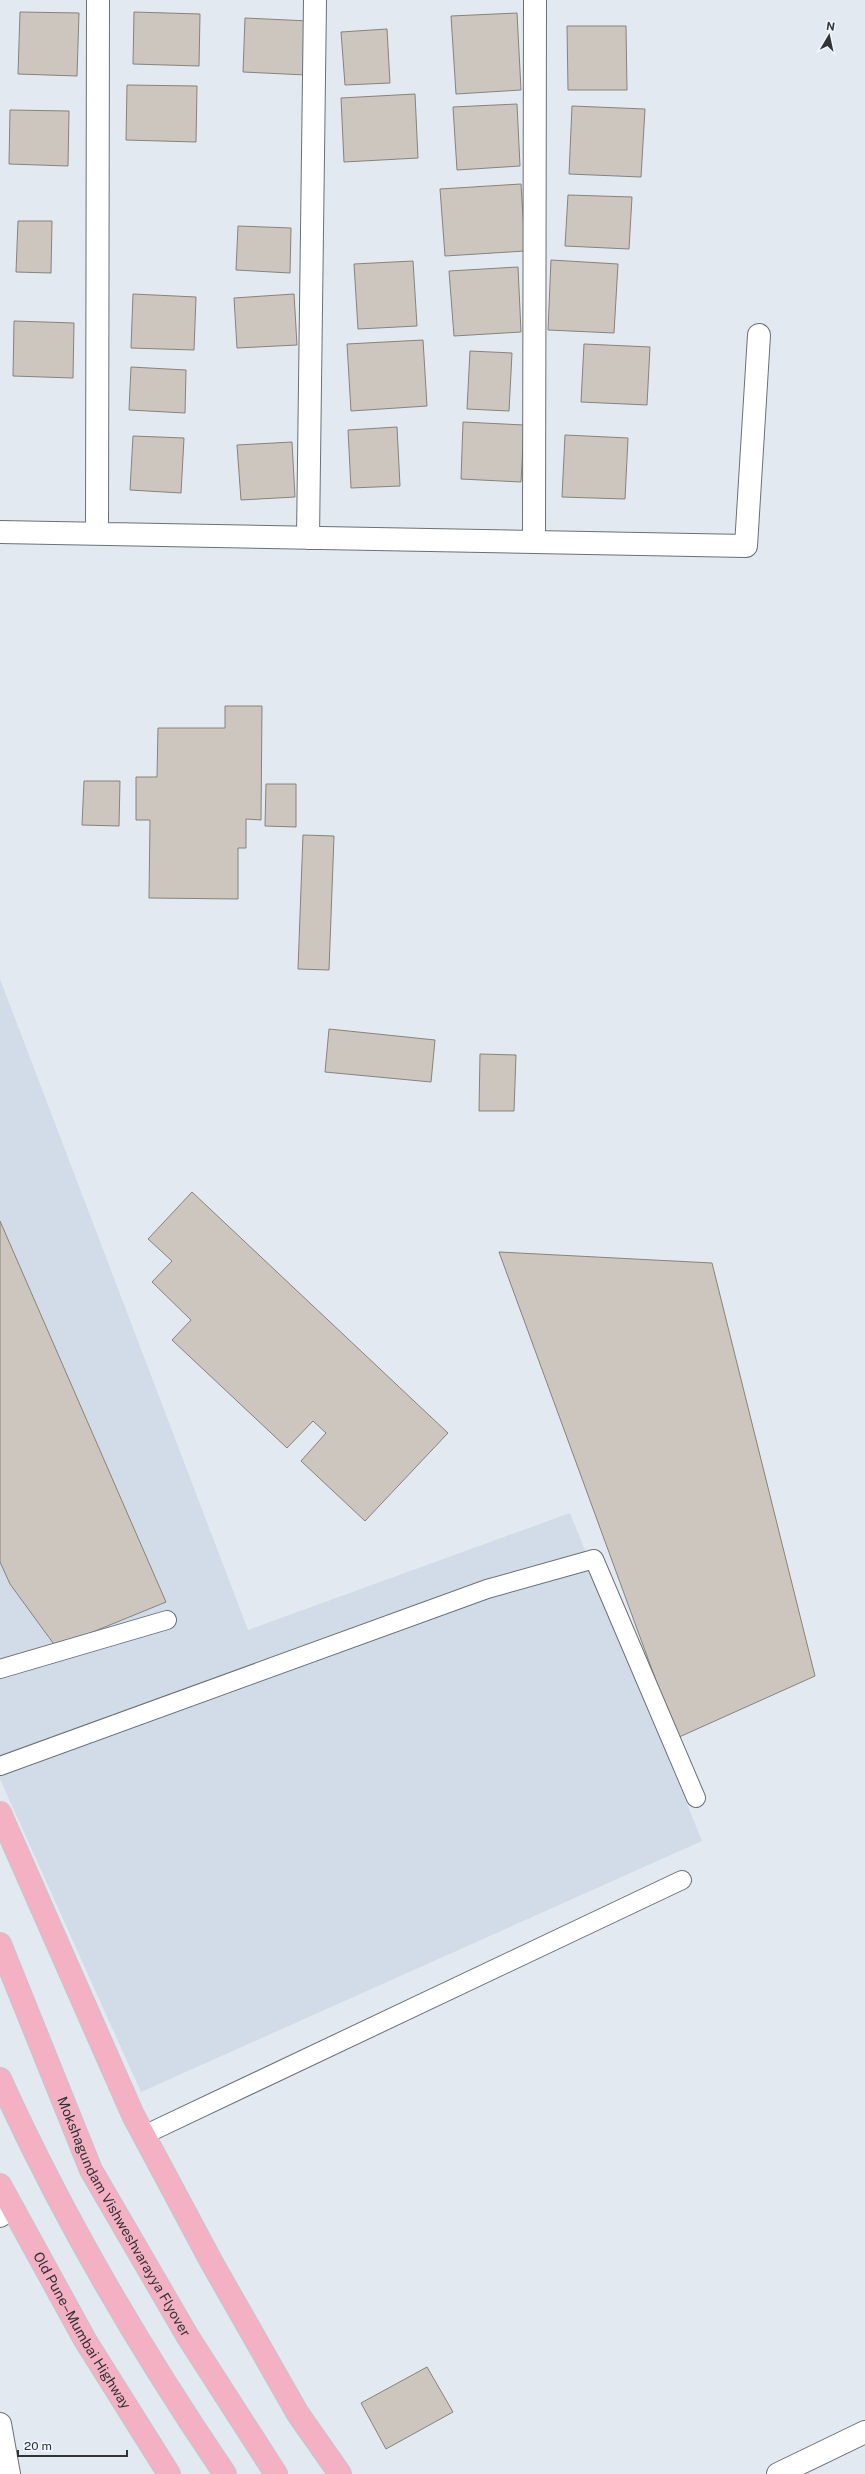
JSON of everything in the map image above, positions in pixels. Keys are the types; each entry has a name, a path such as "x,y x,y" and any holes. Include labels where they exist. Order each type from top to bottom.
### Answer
{"highway":[{"path":"0,1813 144,2135 212,2263 298,2414 340,2474"},
{"name":"Mokshagundam Vishweshvarayya Flyover","path":"0,1944 92,2170 188,2337 276,2474"},
{"path":"0,2079 37,2161 125,2316 225,2474"},
{"name":"Old Pune–Mumbai Highway","path":"0,2185 6,2211 169,2474"}],"street":[{"path":"97,534 98,0"},
{"path":"308,538 315,0"},
{"path":"534,542 535,0"},
{"path":"0,532 746,546 759,335"},
{"path":"0,2424 9,2474"},
{"path":"778,2474 865,2432"}],"lane":[{"path":"0,1766 487,1589 594,1559 696,1798"},
{"path":"0,1669 167,1620"},
{"path":"144,2135 682,1880"}],"shaded area":[{"path":"0,979 248,1630 570,1513 702,1841 141,2092 0,1779"}],"building":[{"path":"20,12 79,13 77,76 18,74"},
{"path":"134,12 200,14 199,66 133,64"},
{"path":"517,13 521,90 456,94 451,16"},
{"path":"245,18 309,21 306,75 243,72"},
{"path":"567,26 626,26 627,90 568,90"},
{"path":"387,29 390,83 345,85 341,32"},
{"path":"127,85 197,86 196,142 126,140"},
{"path":"415,94 418,158 344,162 341,98"},
{"path":"517,104 520,166 457,170 453,107"},
{"path":"572,106 645,109 641,177 569,174"},
{"path":"10,110 69,111 68,166 9,164"},
{"path":"521,184 525,251 445,256 440,189"},
{"path":"568,195 632,197 629,249 565,246"},
{"path":"18,221 52,221 51,273 16,272"},
{"path":"238,226 291,228 290,273 236,270"},
{"path":"551,260 618,264 614,333 548,330"},
{"path":"413,261 417,326 358,329 354,264"},
{"path":"518,267 521,332 454,336 449,271"},
{"path":"133,294 196,297 194,350 131,348"},
{"path":"294,294 297,345 237,348 234,298"},
{"path":"14,321 74,323 73,378 13,376"},
{"path":"423,340 427,406 351,411 347,344"},
{"path":"584,344 650,347 647,405 581,402"},
{"path":"470,351 512,353 509,411 467,409"},
{"path":"131,367 186,370 185,413 129,410"},
{"path":"463,422 524,425 521,482 461,479"},
{"path":"397,427 400,486 351,488 348,430"},
{"path":"565,435 628,438 625,499 562,497"},
{"path":"133,436 184,438 181,493 130,490"},
{"path":"292,442 295,497 241,500 237,445"},
{"path":"225,706 262,706 261,820 246,819 246,848 238,848 238,899 149,898 150,820 136,820 136,777 157,777 158,728 225,728"},
{"path":"84,781 120,781 119,826 82,825"},
{"path":"266,784 296,784 296,827 265,826"},
{"path":"303,835 334,836 329,970 298,969"},
{"path":"329,1029 435,1040 431,1082 325,1072"},
{"path":"480,1054 516,1055 514,1111 479,1111"},
{"path":"192,1192 448,1433 365,1521 301,1461 326,1433 313,1421 287,1448 172,1340 191,1320 152,1282 172,1261 148,1239"},
{"path":"0,1221 166,1602 56,1647 10,1584 0,1562"},
{"path":"499,1252 712,1263 815,1676 677,1738"},
{"path":"427,2367 453,2412 386,2449 361,2403"}]}
